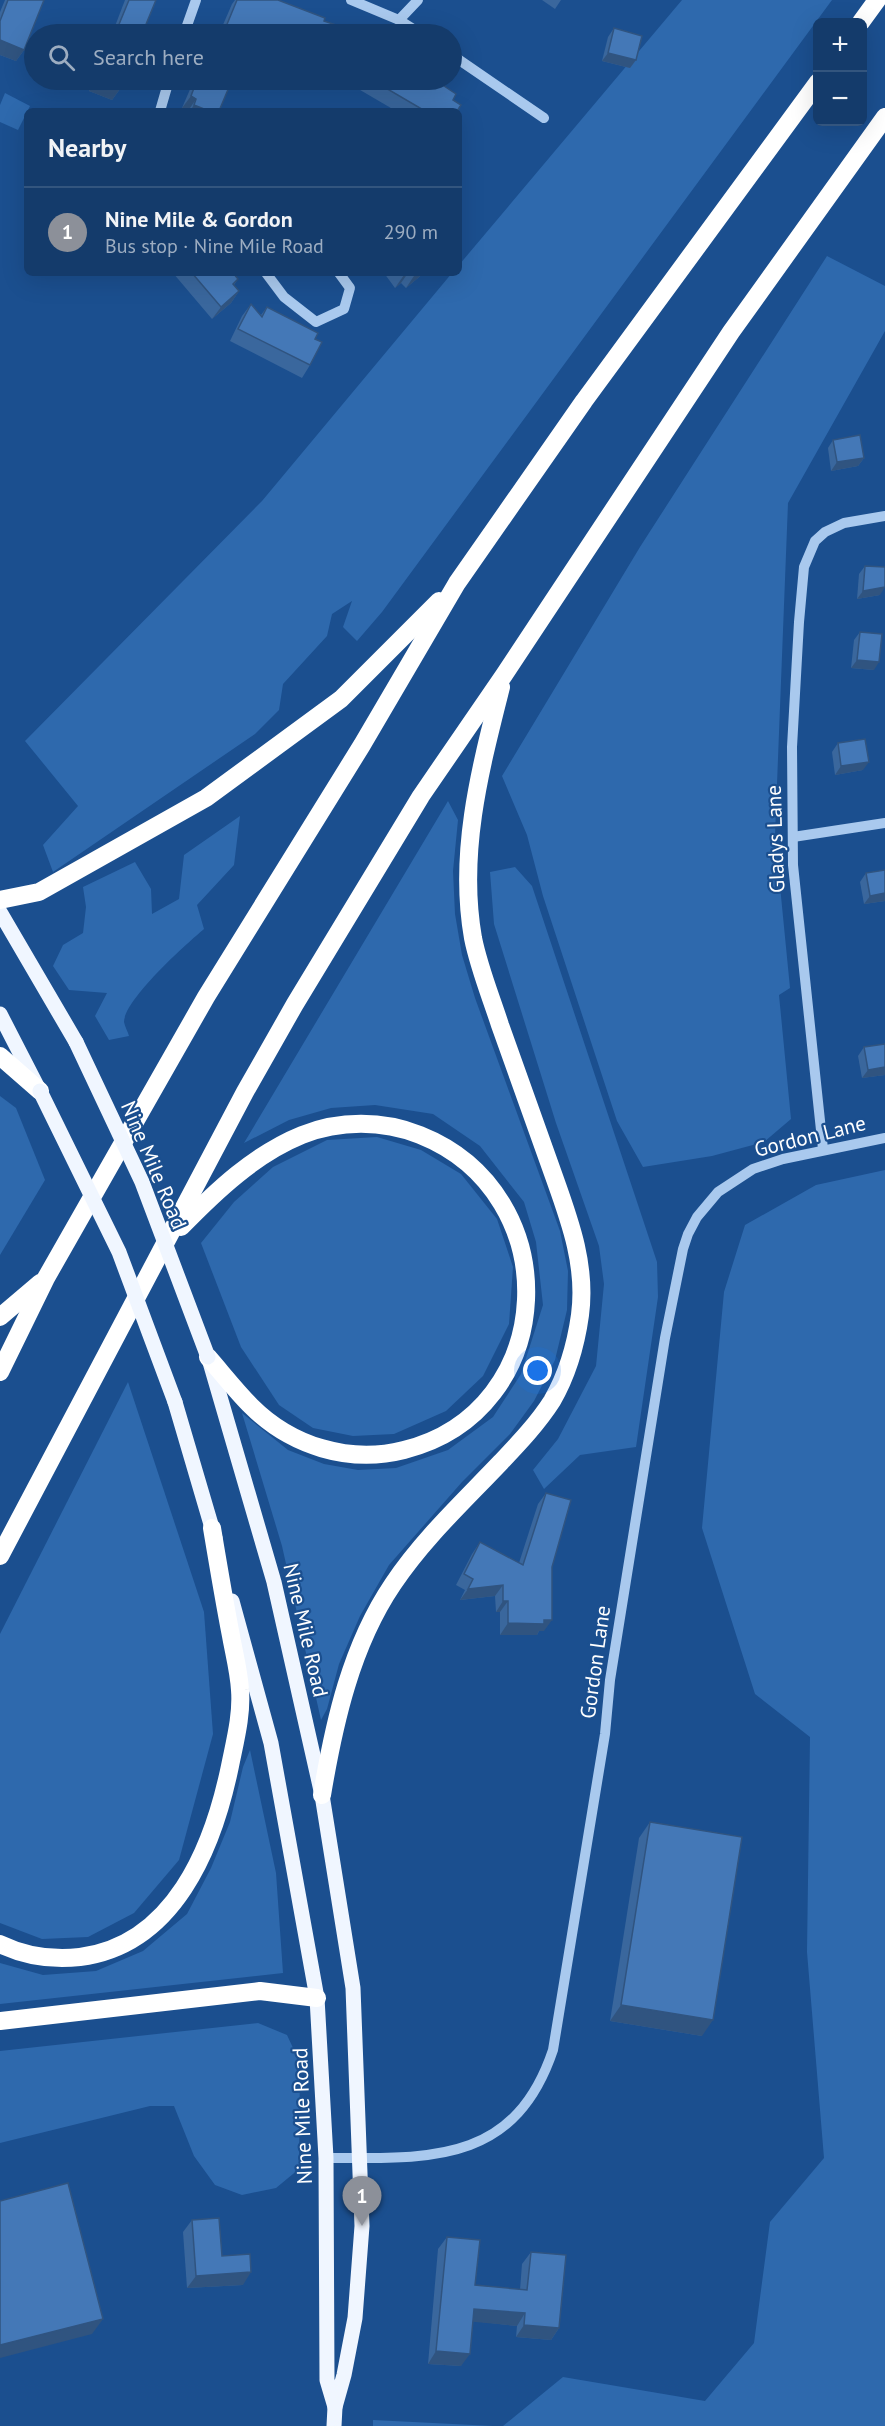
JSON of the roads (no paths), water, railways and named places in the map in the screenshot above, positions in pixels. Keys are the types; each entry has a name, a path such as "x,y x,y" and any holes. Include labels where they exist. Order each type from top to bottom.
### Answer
{"highway":[{"path":"864,18 877,0"},
{"path":"0,1372 46,1278 206,997 362,745 458,583 584,401 813,89"},
{"path":"0,1556 245,1092 295,1004 421,796 731,332 885,117"},
{"path":"0,900 39,892 206,798 341,699 458,583"},
{"path":"322,1795 332,1734 349,1678 358,1651 384,1599 423,1545 525,1437 552,1401 570,1359 579,1321 582,1280 572,1227 479,964 469,911 467,876 474,802 504,675"},
{"path":"0,1056 40,1091"},
{"path":"167,1241 207,1200 270,1152 304,1134 326,1127 358,1124 398,1128 433,1140 453,1151 468,1162 492,1188 518,1234 526,1269 527,1290 525,1318 514,1356 503,1378 480,1406 452,1429 430,1441 393,1453 369,1455 340,1453 316,1447 292,1436 267,1420 251,1406 208,1357"},
{"path":"0,1317 46,1278"},
{"path":"0,1944 28,1954 51,1958 92,1955 109,1950 144,1932 166,1913 191,1878 206,1847 224,1794 238,1727 240,1690 212,1528"},
{"path":"0,2020 260,1990 317,1998"}],"main road":[{"name":"Nine Mile Road","path":"0,912 76,1042 142,1182 208,1357 274,1582 322,1795 353,1988 362,2226 354,2318 344,2374 335,2407 334,2426"},
{"name":"Nine Mile Road","path":"0,1014 119,1252 175,1402 271,1743 317,1998 326,2158 327,2380 335,2407"}],"street":[{"path":"188,24 196,0"},
{"path":"351,0 405,24"},
{"path":"399,20 418,0"},
{"path":"462,62 544,118"},
{"path":"161,108 166,90"},
{"path":"268,276 284,297 316,322 344,309 350,288 341,276"},
{"name":"Gladys Lane","path":"823,1149 793,837 792,747 804,567 815,541 825,532 844,523 885,516"},
{"path":"793,837 885,824"},
{"name":"Gordon Lane","path":"326,2158 405,2159 438,2155 471,2145 495,2133 526,2103 548,2063 553,2050 572,1939 665,1338 683,1249 697,1217 718,1192 736,1179 783,1159 885,1138"}],"place":[{"name":"Nine Mile & Gordon","path":"362,2226"}]}
